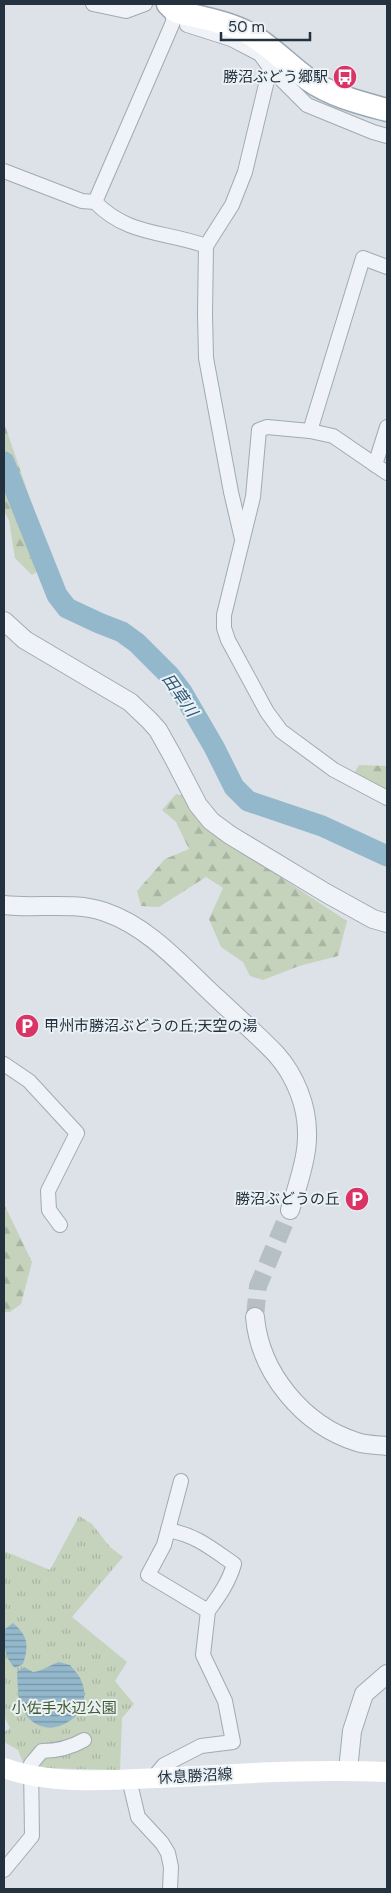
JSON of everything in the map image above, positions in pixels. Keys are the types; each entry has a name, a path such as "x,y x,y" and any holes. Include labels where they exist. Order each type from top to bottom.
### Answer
{"main road":[{"path":"171,12 223,23 247,33 265,44 310,80 356,102 387,110"},
{"name":"休息勝沼線","path":"4,1768 31,1776 70,1779 129,1779 348,1770 387,1772"}],"street":[{"path":"93,4 126,11 145,4"},
{"path":"95,202 171,12 200,28 231,39 260,54 270,68 307,105 387,136"},
{"path":"242,539 231,492 206,358 206,246 232,205 245,172 270,68"},
{"path":"4,171 82,201 95,202 122,222 146,232 185,238 206,246"},
{"path":"310,431 363,258 387,266"},
{"path":"375,465 387,427"},
{"path":"387,473 333,436 310,431 267,428 259,430 252,497 224,615 224,628 228,640 267,712 281,731 334,770 387,798"},
{"path":"4,621 25,640 130,702 149,720 158,730 168,747 198,805 211,821 230,835 326,893 373,919 387,923"},
{"path":"4,906 85,908 105,912 126,921 162,947 276,1055 299,1093 306,1117 308,1135 306,1158 290,1210"},
{"path":"4,1064 29,1081 77,1133 48,1191 49,1210 60,1225"},
{"path":"255,1317 261,1350 281,1386 304,1410 321,1425 334,1433 358,1442 387,1446"},
{"path":"181,1480 164,1545 148,1575 208,1611"},
{"path":"153,1778 164,1765 201,1746 233,1742 225,1701 203,1655 208,1611 221,1593 234,1564 186,1533 168,1530"},
{"path":"348,1770 352,1731 364,1694 387,1674"},
{"path":"4,1870 32,1836 31,1764 42,1751 64,1749 84,1740"},
{"path":"129,1779 138,1817 162,1843 168,1853 172,1867 170,1889"}],"green space":[{"path":"4,423 52,562 32,575 15,558 9,520 4,511"},
{"path":"359,765 387,766 387,793 353,775"},
{"path":"176,794 185,796 218,836 347,921 338,956 299,966 263,980 250,976 243,962 221,947 209,919 223,888 206,877 159,907 141,906 137,891 165,859 189,849 176,822 162,810"},
{"path":"4,1204 32,1262 21,1304 10,1312 4,1312"},
{"name":"小佐手水辺公園","path":"79,1516 92,1524 110,1547 123,1557 72,1617 127,1662 115,1681 134,1704 122,1718 120,1770 44,1768 24,1765 18,1750 4,1742 4,1732 10,1728 4,1716 4,1551 50,1570"}],"water":[{"path":"13,1623 22,1632 26,1641 23,1664 15,1668 11,1664 5,1650 4,1640 4,1630"},
{"path":"59,1662 70,1665 80,1678 84,1693 82,1705 76,1715 67,1723 56,1727 45,1727 34,1723 22,1708 18,1693 17,1672 24,1667 33,1672"}],"waterway":[{"name":"田草川","path":"4,462 57,595 67,608 122,632 137,643 170,676 182,692 214,747 234,787 248,801 322,826 387,856"}],"tunnel":[{"path":"255,1317 258,1286 290,1210"}],"place":[{"name":"勝沼ぶどう郷駅","path":"345,77"},
{"name":"甲州市勝沼ぶどうの丘;天空の湯","path":"27,1026"},
{"name":"勝沼ぶどうの丘","path":"357,1199"}]}
